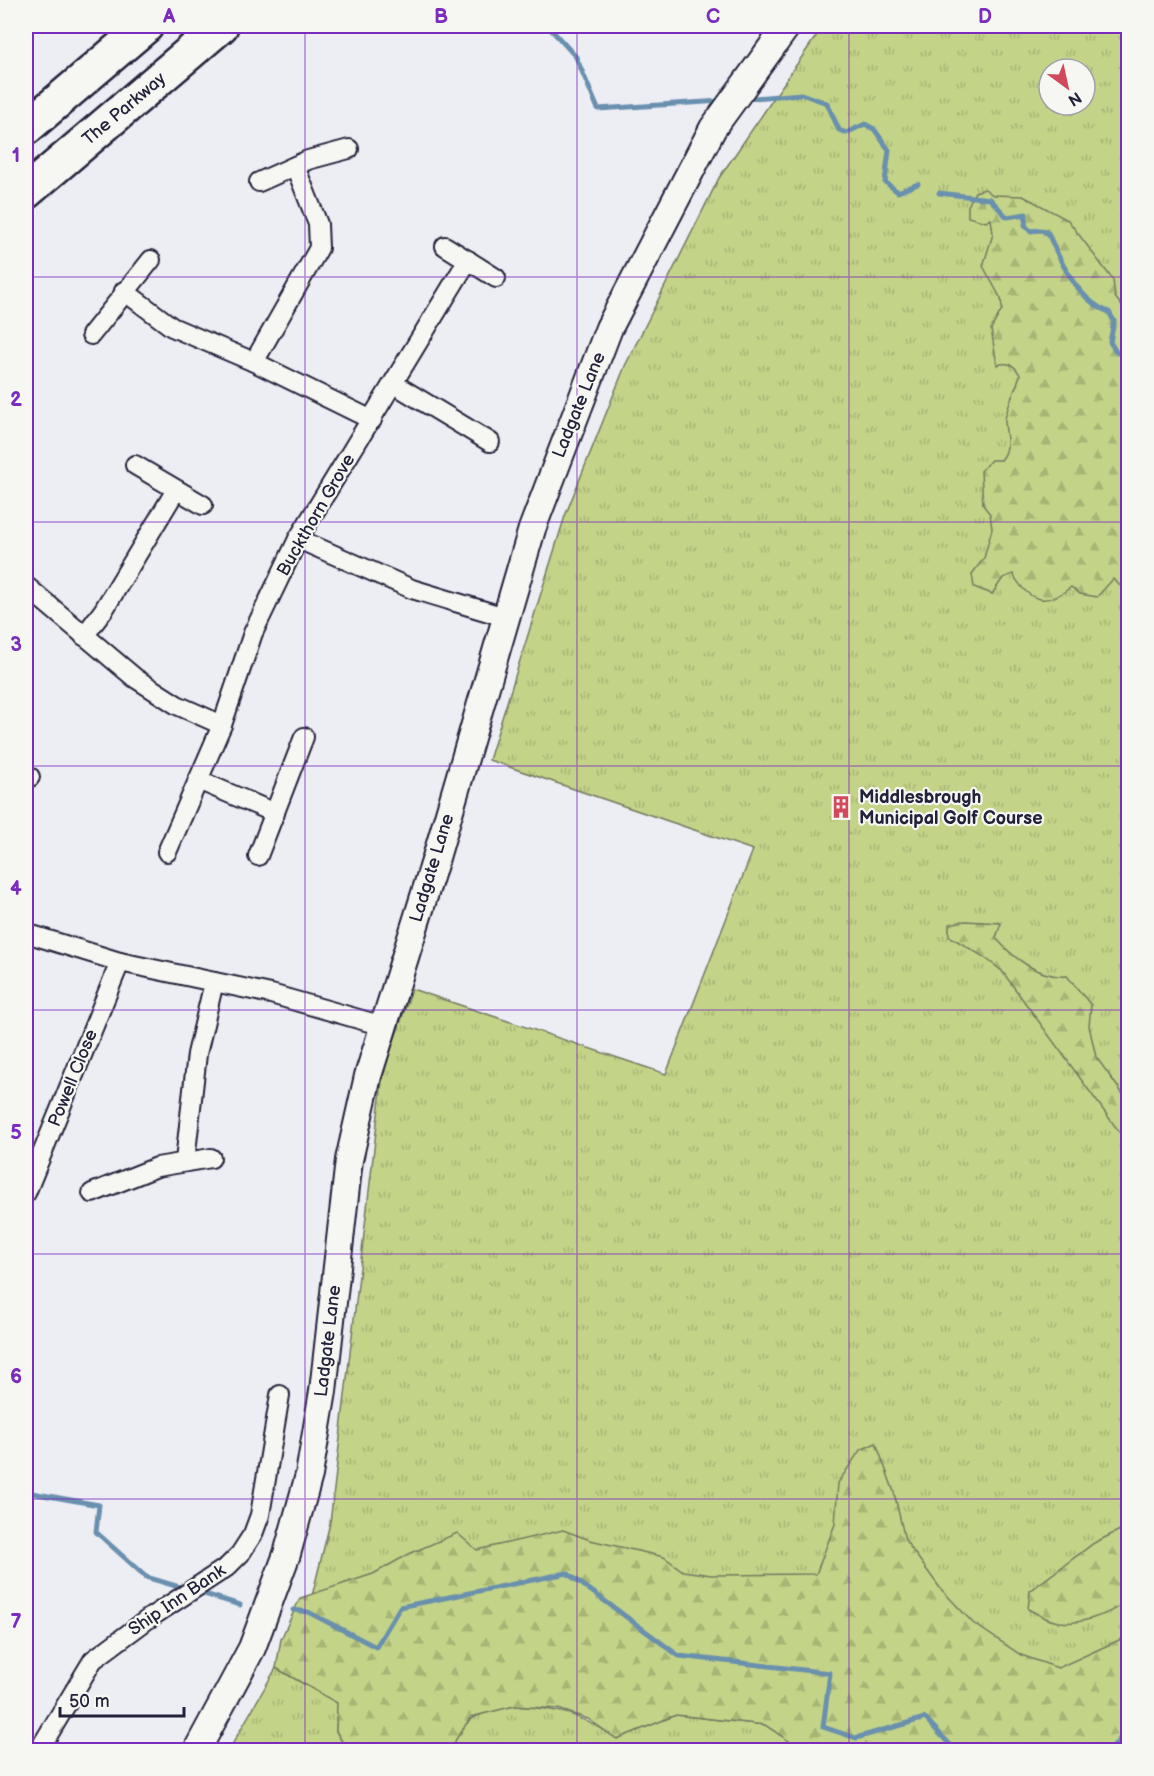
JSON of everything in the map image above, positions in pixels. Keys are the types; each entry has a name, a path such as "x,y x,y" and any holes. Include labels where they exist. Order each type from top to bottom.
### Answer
{"highway":[{"path":"26,128 146,26"},
{"name":"The Parkway","path":"26,192 221,26"}],"main road":[{"name":"Ladgate Lane","path":"197,1750 252,1648 287,1554 309,1475 323,1391 349,1160 368,1076 550,478 609,328 713,128 787,26"}],"street":[{"path":"259,182 295,165 349,149"},
{"path":"254,362 319,248 318,224 295,165"},
{"path":"446,246 496,278"},
{"path":"91,335 123,291 151,260"},
{"name":"Buckthorn Grove","path":"167,852 222,725 253,633 298,539 468,261"},
{"path":"123,291 171,327 254,362 372,420"},
{"path":"394,384 490,442"},
{"path":"135,465 203,505"},
{"path":"84,636 104,611 176,490"},
{"path":"298,539 412,589 506,617"},
{"path":"26,586 135,678 177,705 222,725"},
{"path":"258,856 304,737"},
{"path":"198,780 275,813"},
{"path":"26,933 120,962 271,994 383,1026"},
{"name":"Powell Close","path":"26,1193 120,962"},
{"path":"185,1161 197,1054 214,982"},
{"path":"92,1193 157,1167 211,1158"},
{"name":"Ship Inn Bank","path":"39,1750 93,1660 148,1619 227,1567 253,1534 260,1515 280,1395"}],"green space":[{"name":"Middlesbrough Municipal Golf Course","path":"823,26 1128,26 1128,1729 1111,1750 308,1612 330,1523 383,1072 412,989 666,1074 753,850 489,760 565,516 625,366 719,178"},
{"path":"985,189 993,195 1023,196 1068,220 1113,280 1115,297 1128,314 1128,593 1113,579 1097,597 1080,594 1071,587 1053,598 1038,598 1031,596 1013,574 1003,578 992,594 974,587 972,574 984,558 992,529 990,514 983,505 981,471 991,460 1001,460 1006,451 1006,416 1020,375 1011,365 997,365 991,329 1002,309 1001,299 983,266 993,234 991,219 986,222 968,217 968,206 975,192"},
{"path":"965,921 1001,923 996,938 1010,953 1046,974 1067,976 1091,1005 1089,1026 1096,1057 1128,1101 1128,1144 1002,971 949,936 949,924"},
{"path":"876,1443 894,1492 905,1540 940,1588 973,1623 1021,1655 1058,1668 1128,1636 1128,1750 797,1750 789,1741 765,1725 676,1715 617,1739 588,1719 558,1709 514,1706 471,1717 451,1750 347,1750 336,1731 337,1703 276,1668 281,1639 300,1598 373,1574 409,1554 457,1533 477,1550 563,1530 590,1540 664,1557 683,1571 711,1575 816,1574 835,1524 838,1483 860,1450"},
{"path":"1128,1526 1128,1600 1093,1618 1073,1622 1051,1620 1028,1609 1030,1591 1094,1543"},
{"path":"276,1668 338,1703 336,1731 347,1750 229,1750"},
{"path":"514,1706 569,1714 591,1723 617,1739 676,1715 765,1725 789,1741 797,1750 451,1750 462,1728 475,1717"}],"waterway":[{"path":"548,26 576,57 598,109 721,101"},
{"path":"743,99 801,94 827,103 839,130 846,133 865,124 874,129 889,150 885,182 898,192 918,184"},
{"path":"939,193 990,199 1007,217 1026,214 1025,225 1030,231 1041,230 1048,233 1058,256 1079,290 1098,307 1109,312 1114,321 1110,342 1116,352 1123,355 1128,352"},
{"path":"26,1492 99,1505 96,1532 146,1577 186,1589"},
{"path":"293,1610 308,1612 376,1647 400,1607 567,1573 679,1656 830,1673 823,1727 856,1738 925,1718 955,1750"},
{"path":"198,1592 240,1605"},
{"path":"1111,1750 1128,1729"}],"place":[{"name":"Middlesbrough Municipal Golf Course","path":"841,807"}]}
